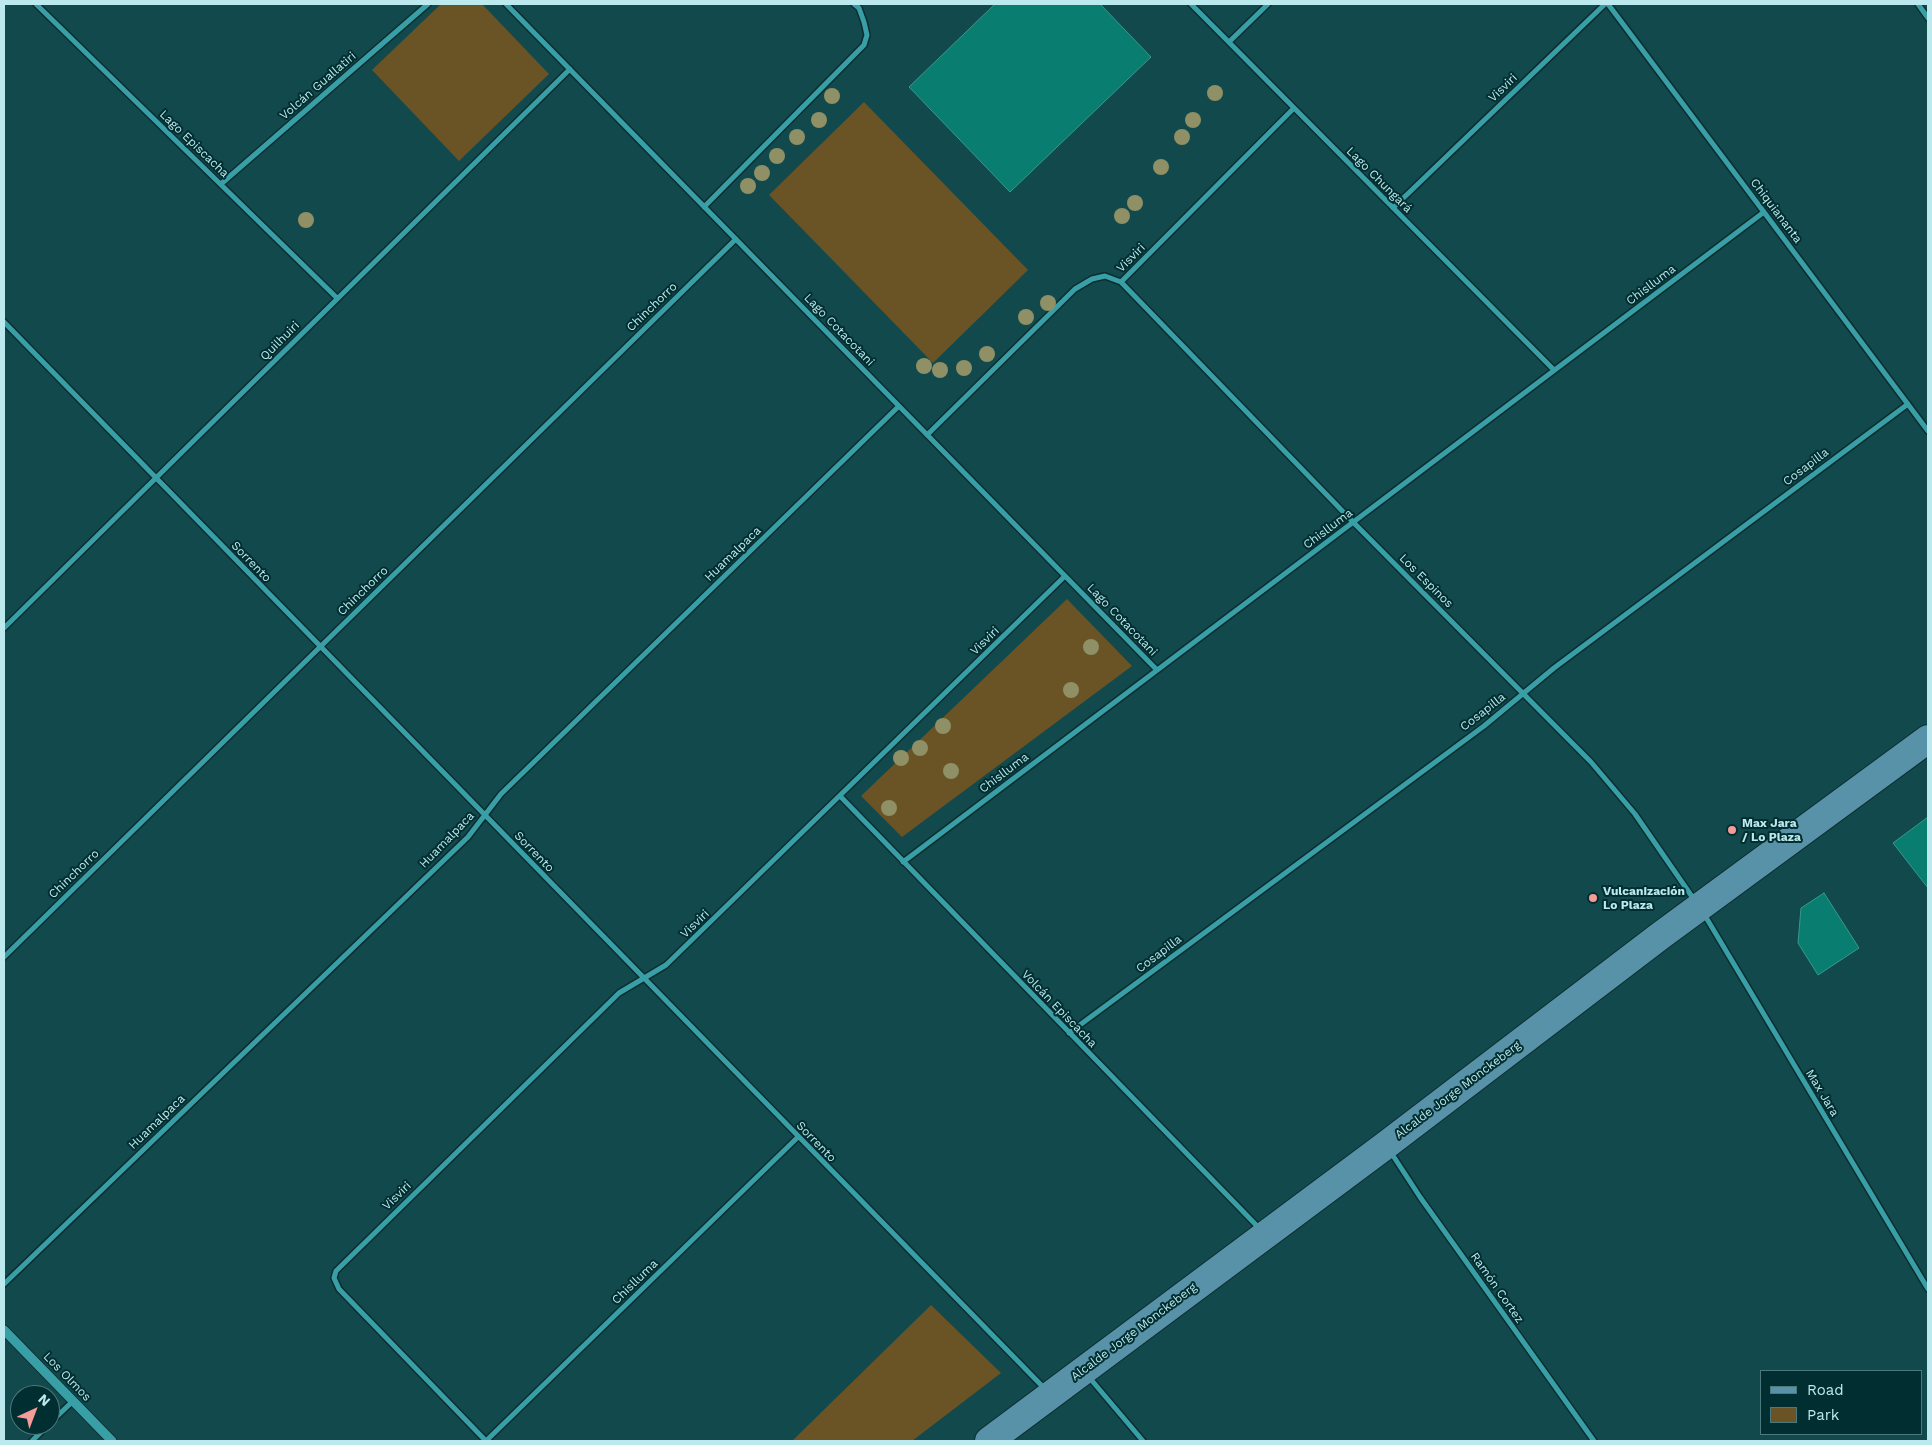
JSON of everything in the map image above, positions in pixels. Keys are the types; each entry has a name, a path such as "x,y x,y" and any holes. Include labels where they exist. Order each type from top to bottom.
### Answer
{"main road":[{"name":"Alcalde Jorge Monckeberg","path":"989,1441 1386,1145 1699,907 1928,739"}],"street":[{"path":"38,6 46,4"},
{"name":"Volcán Guallatiri","path":"221,184 428,4"},
{"name":"Lago Cotacotani","path":"506,4 1157,670"},
{"path":"704,207 864,45 867,35 859,8 854,4"},
{"path":"859,8 864,4"},
{"name":"Lago Chungará","path":"1191,4 1554,370"},
{"path":"1229,42 1268,4"},
{"name":"Visviri","path":"1393,208 1606,4"},
{"name":"Chiquiananta","path":"1606,4 1928,431"},
{"path":"1918,4 1928,18"},
{"name":"Lago Episcacha","path":"38,6 337,298"},
{"name":"Quilhuiri","path":"4,628 570,68"},
{"name":"Visviri","path":"927,435 1075,289 1092,279 1106,276 1121,282 1294,108"},
{"name":"Chislluma","path":"903,862 1764,212"},
{"name":"Chinchorro","path":"4,957 736,239"},
{"name":"Los Espinos","path":"1121,282 1353,522 1613,786 1668,859 1699,907"},
{"name":"Sorrento","path":"4,322 1051,1394"},
{"name":"Cosapilla","path":"1069,1033 1484,726 1570,656 1908,404"},
{"name":"Huamalpaca","path":"4,1284 468,837 501,794 899,406"},
{"name":"Visviri","path":"334,1278 336,1271 341,1266 619,993 666,965 1065,576"},
{"name":"Volcán Episcacha","path":"840,796 1265,1235"},
{"name":"Max Jara","path":"1699,907 1928,1289"},
{"name":"Chislluma","path":"334,1278 339,1290 486,1441 798,1137"},
{"name":"Ramón Cortez","path":"1386,1145 1420,1197 1594,1441"},
{"name":"Los Olmos","path":"4,1330 112,1441"},
{"path":"1083,1370 1143,1441"},
{"path":"60,1413 73,1401"}],"green space":[{"path":"441,4 482,4 549,74 459,161 372,70"},
{"path":"864,102 1028,270 933,363 769,195"},
{"path":"1067,599 1132,666 902,837 861,796"},
{"path":"931,1305 1001,1373 912,1441 792,1441"}],"building":[{"path":"995,4 1100,4 1151,57 1010,192 909,87"},
{"path":"1928,817 1928,888 1893,843"},
{"path":"1824,893 1859,948 1818,975 1798,943 1801,908"}],"place":[{"name":"Max Jara / Lo Plaza","path":"1732,830"},
{"name":"Vulcanización Lo Plaza","path":"1593,898"}]}
